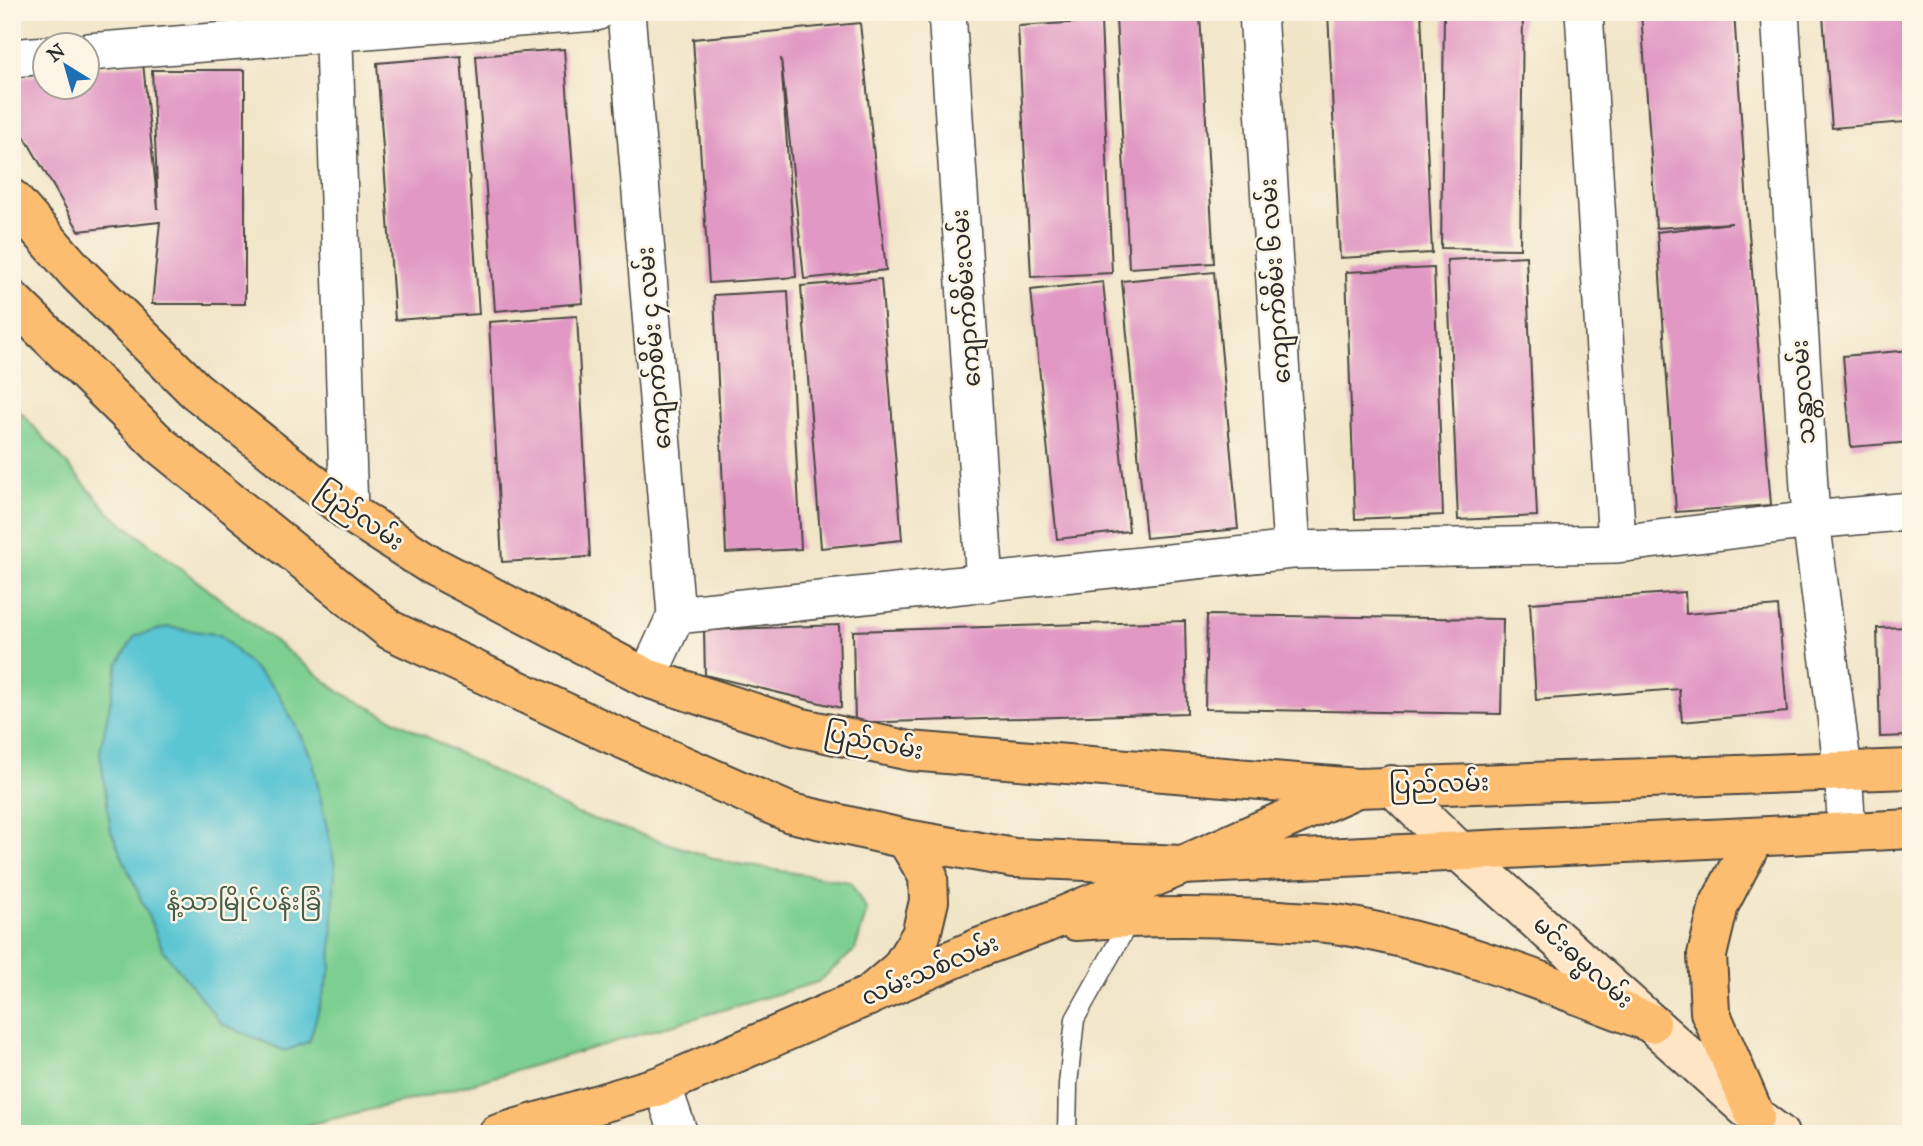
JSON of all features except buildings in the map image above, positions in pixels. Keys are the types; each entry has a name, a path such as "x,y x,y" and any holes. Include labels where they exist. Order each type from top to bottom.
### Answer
{"main road":[{"name":"ပြည်လမ်း","path":"12,199 77,273 195,390 349,512 431,565 647,678 798,727 909,751 1374,787 1911,769"},
{"path":"12,300 160,445 390,630 607,732 791,813 906,839 1014,858 1183,865 1911,829"},
{"name":"မင်းဓမ္မလမ်း","path":"1374,787 1461,853 1767,1125"},
{"name":"လမ်းသစ်လမ်း","path":"498,1134 662,1085 981,947 1046,923 1374,787"},
{"path":"1754,838 1719,905 1707,955 1710,1012 1767,1125"},
{"path":"867,997 900,969 921,935 927,912 928,876 906,839"},
{"path":"1046,923 1132,917 1258,919 1340,924 1427,944 1504,966 1651,1023"}],"street":[{"path":"102,50 334,22 596,12"},
{"name":"ကျောက်စိမ်း ၄ လမ်း","path":"626,12 676,615 647,678"},
{"name":"ကျောက်စိမ်းလမ်း","path":"947,12 985,584"},
{"name":"ကျောက်စိမ်း ၆ လမ်း","path":"1258,12 1292,550"},
{"path":"1584,12 1617,544"},
{"name":"သန္တာလမ်း","path":"1780,12 1811,520 1843,771 1847,832"},
{"path":"334,22 349,512"},
{"path":"12,58 32,56"},
{"path":"676,615 1292,550 1617,544 1811,520 1911,511"},
{"path":"662,1085 679,1134"}],"lane":[{"path":"1067,1134 1068,1084 1075,1019 1132,917"}],"green space":[{"name":"နံ့သာမြိုင်ပန်းခြံ","path":"12,402 111,514 340,692 575,813 726,862 850,882 867,911 855,950 818,982 443,1092 270,1134 12,1134"}],"water":[{"path":"168,627 220,635 278,692 312,758 335,866 331,968 309,1042 285,1051 222,1024 163,950 111,831 100,752 118,664 135,636"}]}
